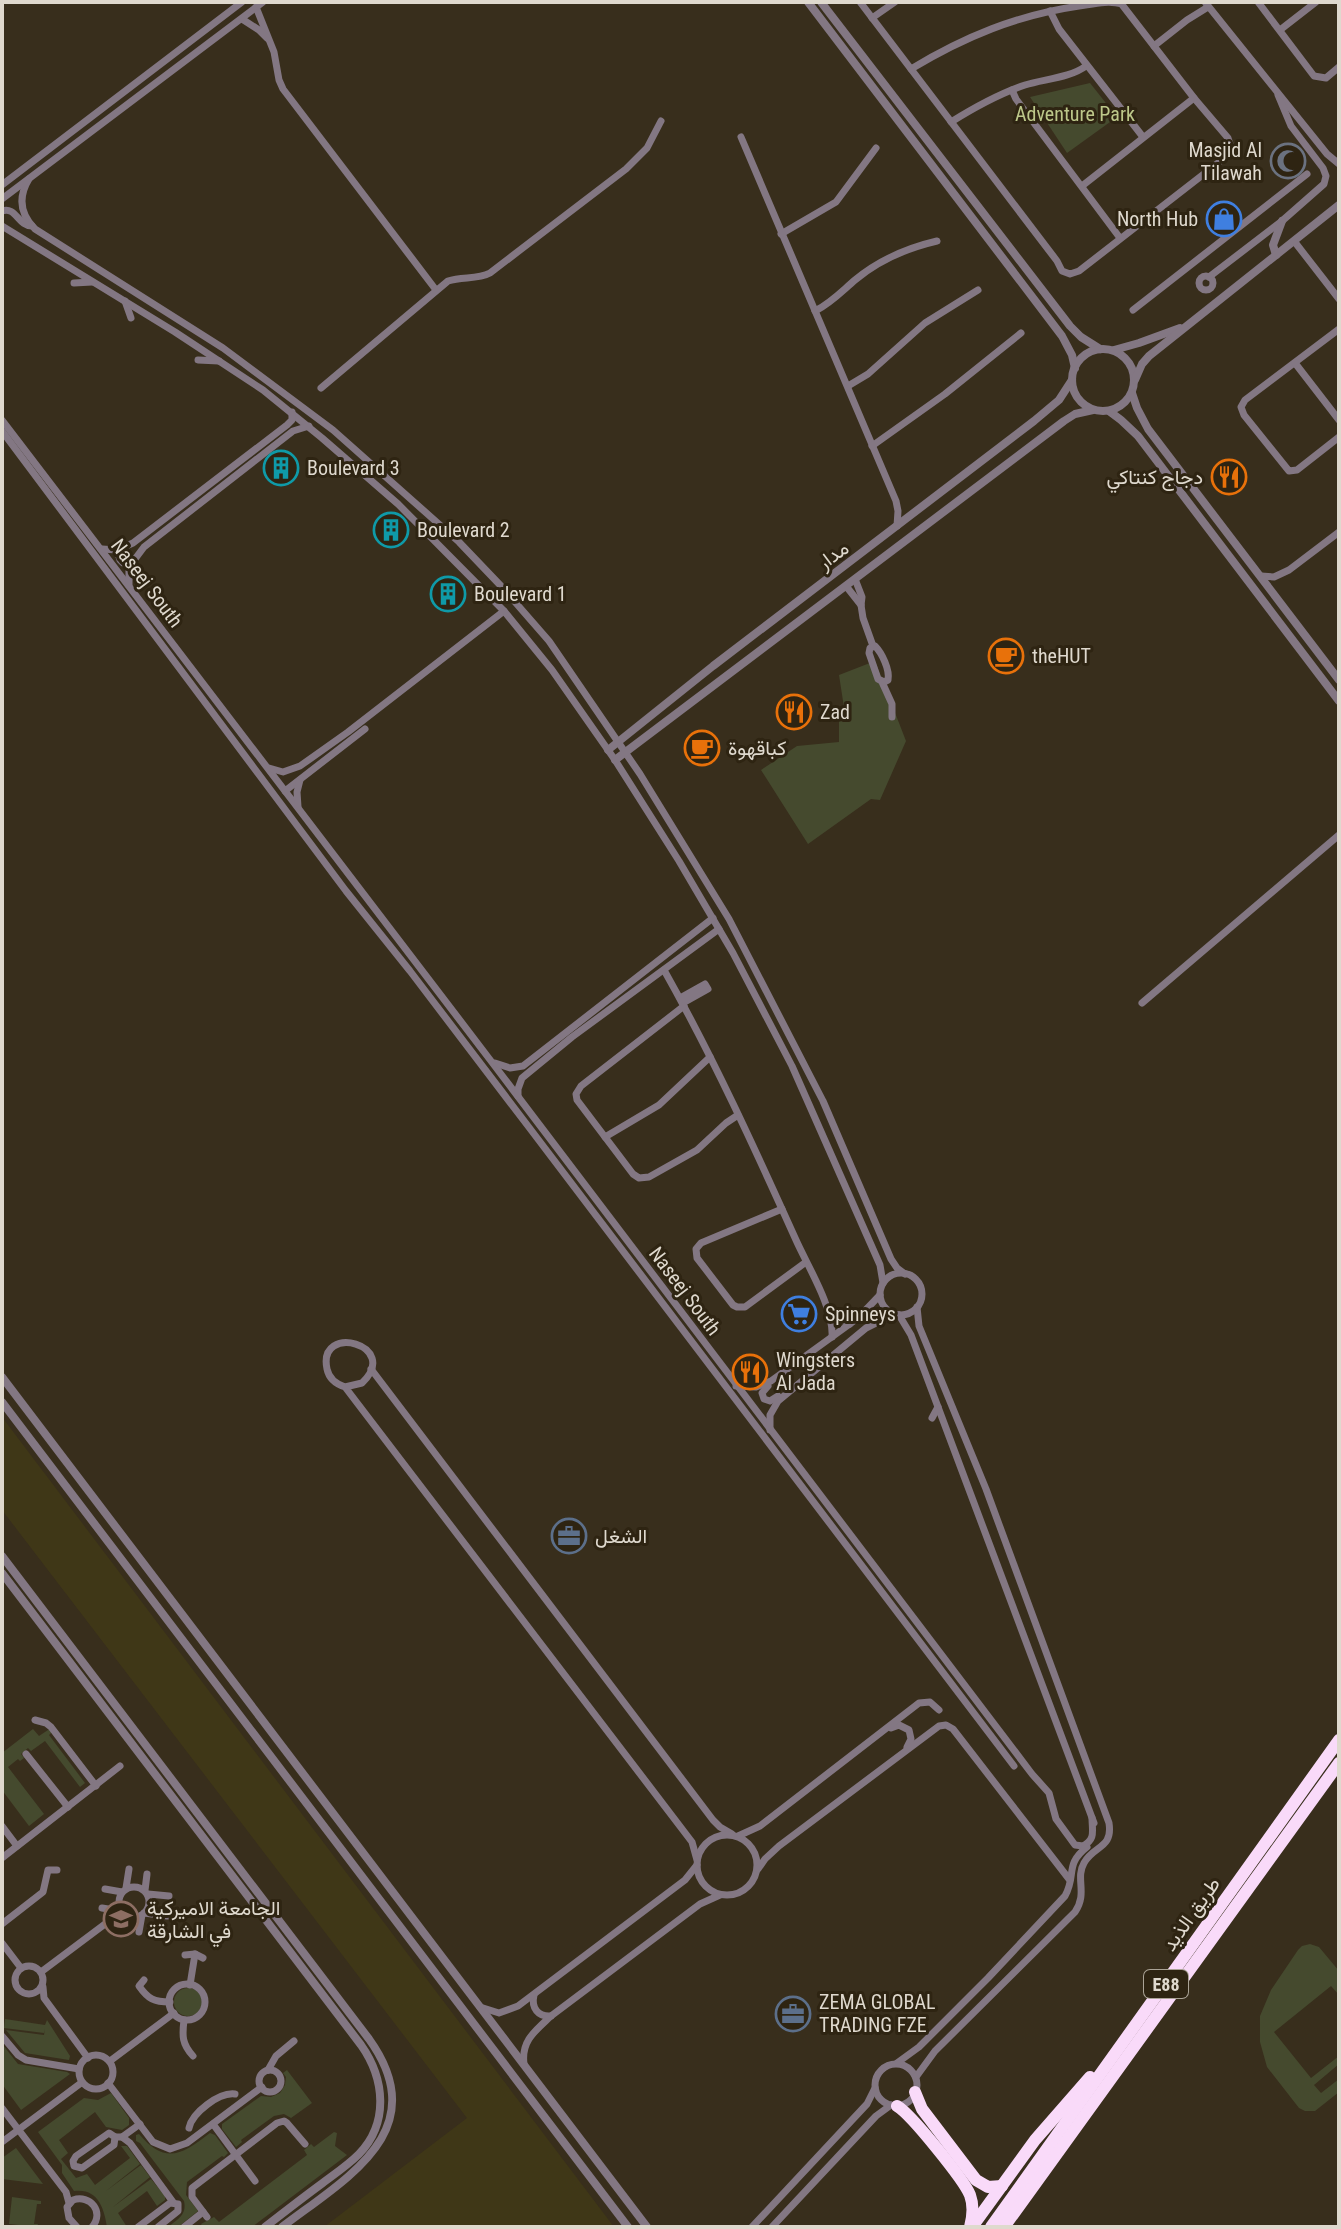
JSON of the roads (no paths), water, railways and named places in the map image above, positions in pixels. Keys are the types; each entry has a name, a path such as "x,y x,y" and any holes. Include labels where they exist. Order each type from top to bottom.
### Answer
{"highway":[{"name":"طريق الذيد","path":"991,2227 1339,1740"},
{"name":"طريق الذيد","path":"1004,2227 1339,1763"},
{"path":"971,2227 1035,2140 1081,2089 1125,2029 1139,2022"},
{"path":"915,2092 922,2109 976,2180 988,2187 1002,2186"},
{"path":"894,2106 911,2116 967,2189 973,2206 971,2227"}],"street":[{"path":"2,185 242,2"},
{"path":"808,2 1058,331 1069,348 1075,368"},
{"path":"821,2 1070,326 1100,349"},
{"path":"860,2 1060,269 1068,274 1082,269 1229,153 1231,147 1230,140 1121,3 1104,2 1007,22 971,36 911,69"},
{"path":"872,18 895,2"},
{"path":"1258,2 1309,68 1320,73 1337,68"},
{"path":"1280,30 1316,2"},
{"path":"1154,46 1206,4 1327,154 1339,164"},
{"path":"2,199 259,5 279,80 289,98 436,290"},
{"path":"1050,11 1056,25 1086,66 1143,137"},
{"path":"242,19 271,43"},
{"path":"951,122 1012,90 1077,72 1086,66"},
{"path":"1012,90 1120,238"},
{"path":"1206,282 1324,184 1325,172 1294,131 1278,95"},
{"path":"1082,186 1194,98"},
{"path":"321,388 436,290 453,279 480,278 490,273 626,169 647,148 661,121"},
{"path":"1294,131 1304,125"},
{"path":"69,135 75,145"},
{"path":"741,137 896,501 897,526"},
{"path":"781,234 836,202 876,148"},
{"path":"1318,161 1327,154"},
{"path":"1133,310 1307,174"},
{"path":"29,179 22,203 32,226"},
{"path":"1211,306 1170,333 1087,354 1075,368 1072,380 1078,399 1093,410 1109,411 1123,405 1132,393 1142,364 1149,356 1339,205"},
{"path":"2,211 9,209 22,224 32,226 242,361 333,430 459,542 556,651 692,857 737,935 823,1101 891,1259 920,1287 921,1297 917,1307 909,1313 897,1314 866,1328 773,1408 771,1432"},
{"path":"1276,255 1273,245 1282,221"},
{"path":"2,226 220,361 309,426 398,504 504,611 552,670 615,760 713,918 792,1066 880,1265 883,1283 880,1295 850,1324 778,1376 762,1395 772,1401 795,1387"},
{"path":"815,311 874,266 899,253 937,241"},
{"path":"1294,241 1339,299"},
{"path":"1196,261 1206,282 1211,306"},
{"path":"1187,268 1223,297"},
{"path":"74,283 95,282"},
{"path":"848,386 868,374 925,323 978,290"},
{"path":"125,301 131,318"},
{"path":"1339,329 1243,402 1241,410 1289,471 1297,470 1339,437"},
{"path":"872,446 945,394 1021,333"},
{"path":"1112,350 1128,361 1135,380"},
{"path":"198,360 220,361"},
{"path":"1295,363 1339,420"},
{"name":"مدار","path":"608,750 1054,405 1064,396 1072,380"},
{"path":"1132,393 1148,429 1339,680"},
{"name":"مدار","path":"615,760 1064,421 1075,414 1093,410"},
{"path":"1109,411 1138,436 1339,701"},
{"path":"292,412 293,426"},
{"name":"Naseej South","path":"2,420 266,766 288,789 298,809 1046,1790 1052,1800 1056,1819 1075,1845 1083,1846 1091,1840 1092,1818"},
{"path":"129,588 127,575 131,563 144,547 293,426"},
{"path":"99,547 109,551 129,545 193,498 237,460 293,426 309,426"},
{"path":"2,431 340,884 410,971 1014,1766"},
{"path":"193,498 196,486"},
{"path":"896,501 917,510"},
{"path":"1261,576 1274,577 1289,570 1338,534"},
{"path":"121,549 118,553 120,560 131,563"},
{"path":"1275,595 1278,584 1289,570"},
{"path":"855,579 873,646 878,648 889,674 888,680 882,682 892,704 892,717"},
{"path":"846,586 861,605"},
{"path":"266,766 287,771 300,766 504,611"},
{"path":"288,789 365,729"},
{"path":"287,771 288,789"},
{"path":"298,809 296,796 301,779"},
{"path":"1142,1003 1339,835"},
{"path":"713,918 520,1067 513,1078 522,1078 572,1037 719,929"},
{"path":"664,970 710,1057 782,1209 830,1314 832,1337"},
{"path":"682,1002 579,1088 577,1100 633,1174 645,1179 694,1152 738,1115"},
{"path":"605,1137 659,1105 710,1057"},
{"path":"491,1061 505,1067 520,1067"},
{"path":"518,1098 522,1078"},
{"path":"782,1209 701,1243 695,1251 697,1258 733,1305 741,1308 806,1262"},
{"path":"883,1283 895,1274 905,1274"},
{"path":"880,1295 883,1305 897,1314 911,1335 1096,1832 1096,1837 1075,1858 1065,1896 919,2047 879,2072 875,2088 879,2097 894,2106"},
{"path":"772,2227 876,2116 910,2100 915,2092 916,2077 930,2057 1078,1909 1082,1895 1082,1868 1110,1836 1109,1823 986,1489 921,1330 917,1307"},
{"path":"830,1314 850,1324"},
{"path":"720,1895 702,1881 692,1842 345,1387 333,1381 327,1369 328,1356 336,1346 347,1342 364,1347 370,1357 371,1369 713,1820 752,1847 758,1869"},
{"path":"345,1387 362,1383 371,1369"},
{"path":"736,1386 756,1387 778,1376"},
{"path":"2,1377 647,2227"},
{"path":"2,1402 628,2227"},
{"path":"932,1418 938,1407"},
{"path":"2,1556 379,2052 390,2083 390,2117 377,2148 355,2172 282,2227"},
{"path":"2,1573 369,2056 379,2081 380,2108 373,2134 347,2164 265,2227"},
{"path":"480,2007 492,2012 506,2012 534,1995 685,1880 707,1842 719,1835 735,1835 760,1826 921,1702 930,1702 939,1710"},
{"path":"35,1720 51,1727 96,1786"},
{"path":"878,1734 896,1725 909,1730 911,1741 895,1759"},
{"path":"525,2066 523,2054 526,2043 551,2016 700,1904 746,1889 774,1850 939,1726 950,1726 1070,1882"},
{"path":"26,1754 68,1807"},
{"path":"2,1858 120,1766"},
{"path":"1087,1805 1094,1807 1101,1801"},
{"path":"2,1826 17,1846"},
{"path":"211,1848 221,1852 222,1844"},
{"path":"120,1929 129,1869"},
{"path":"2,1924 43,1892 48,1870 57,1870"},
{"path":"139,1932 147,1906 147,1874"},
{"path":"105,1889 124,1890 130,1887 169,1896"},
{"path":"102,1908 131,1916 167,1916"},
{"path":"1040,1923 1056,1911 1063,1912 1065,1917 1052,1936"},
{"path":"41,1972 121,1912"},
{"path":"2,1943 21,1968"},
{"path":"185,1955 199,1956 190,1985"},
{"path":"44,1998 24,1993 16,1986 15,1976 21,1968 34,1966 41,1972 44,1977 44,1998 88,2058"},
{"path":"144,1980 139,1986 147,1997 156,2002 170,2002"},
{"path":"190,1985 202,1993 205,2003 198,2016 184,2020 174,2013 170,2002 176,1989 190,1985"},
{"path":"33,1994 42,1986"},
{"path":"534,1995 535,2009 544,2016 551,2016"},
{"path":"110,2061 174,2013"},
{"path":"184,2020 184,2045 193,2056"},
{"path":"2,2036 22,2058 78,2072"},
{"path":"262,2087 260,2078 263,2073 276,2056 294,2041"},
{"path":"95,2055 102,2055 110,2061 114,2072 108,2083 93,2089 81,2083 78,2072 88,2058 95,2055"},
{"path":"897,2063 908,2067 916,2077"},
{"path":"262,2087 271,2091 280,2085 279,2074 268,2070"},
{"path":"2,2142 81,2083"},
{"path":"108,2083 153,2142 170,2149 182,2146 262,2087"},
{"path":"752,2227 867,2104 875,2088"},
{"path":"189,2128 192,2118 222,2095 235,2094"},
{"path":"208,2106 215,2122 255,2181"},
{"path":"2,2108 73,2200"},
{"path":"184,2227 205,2215 192,2197 192,2188 281,2121 287,2123 305,2144"},
{"path":"140,2124 119,2137 114,2145 85,2167 79,2169 73,2161 106,2134 112,2134 119,2137 130,2143 179,2206 178,2211 158,2227"},
{"path":"73,2200 87,2199 91,2202 102,2227"},
{"path":"73,2200 67,2212 77,2227"},
{"path":"138,2227 173,2202"},
{"path":"92,2227 98,2218"}],"place":[{"name":"Masjid Al Tilawah","path":"1288,161"},
{"name":"North Hub","path":"1224,219"},
{"name":"Boulevard 3","path":"281,468"},
{"name":"دجاج كنتاكي","path":"1229,477"},
{"name":"Boulevard 2","path":"391,530"},
{"name":"Boulevard 1","path":"448,594"},
{"name":"theHUT","path":"1006,656"},
{"name":"Zad","path":"794,712"},
{"name":"كباقهوة","path":"702,748"},
{"name":"Spinneys","path":"799,1314"},
{"name":"Wingsters Al Jada","path":"750,1372"},
{"name":"الشغل","path":"569,1536"},
{"name":"الجامعة الاميركية في الشارقة","path":"121,1919"},
{"name":"ZEMA GLOBAL TRADING FZE","path":"793,2014"}],"park label":[{"name":"Adventure Park","path":"1075,114"}]}
